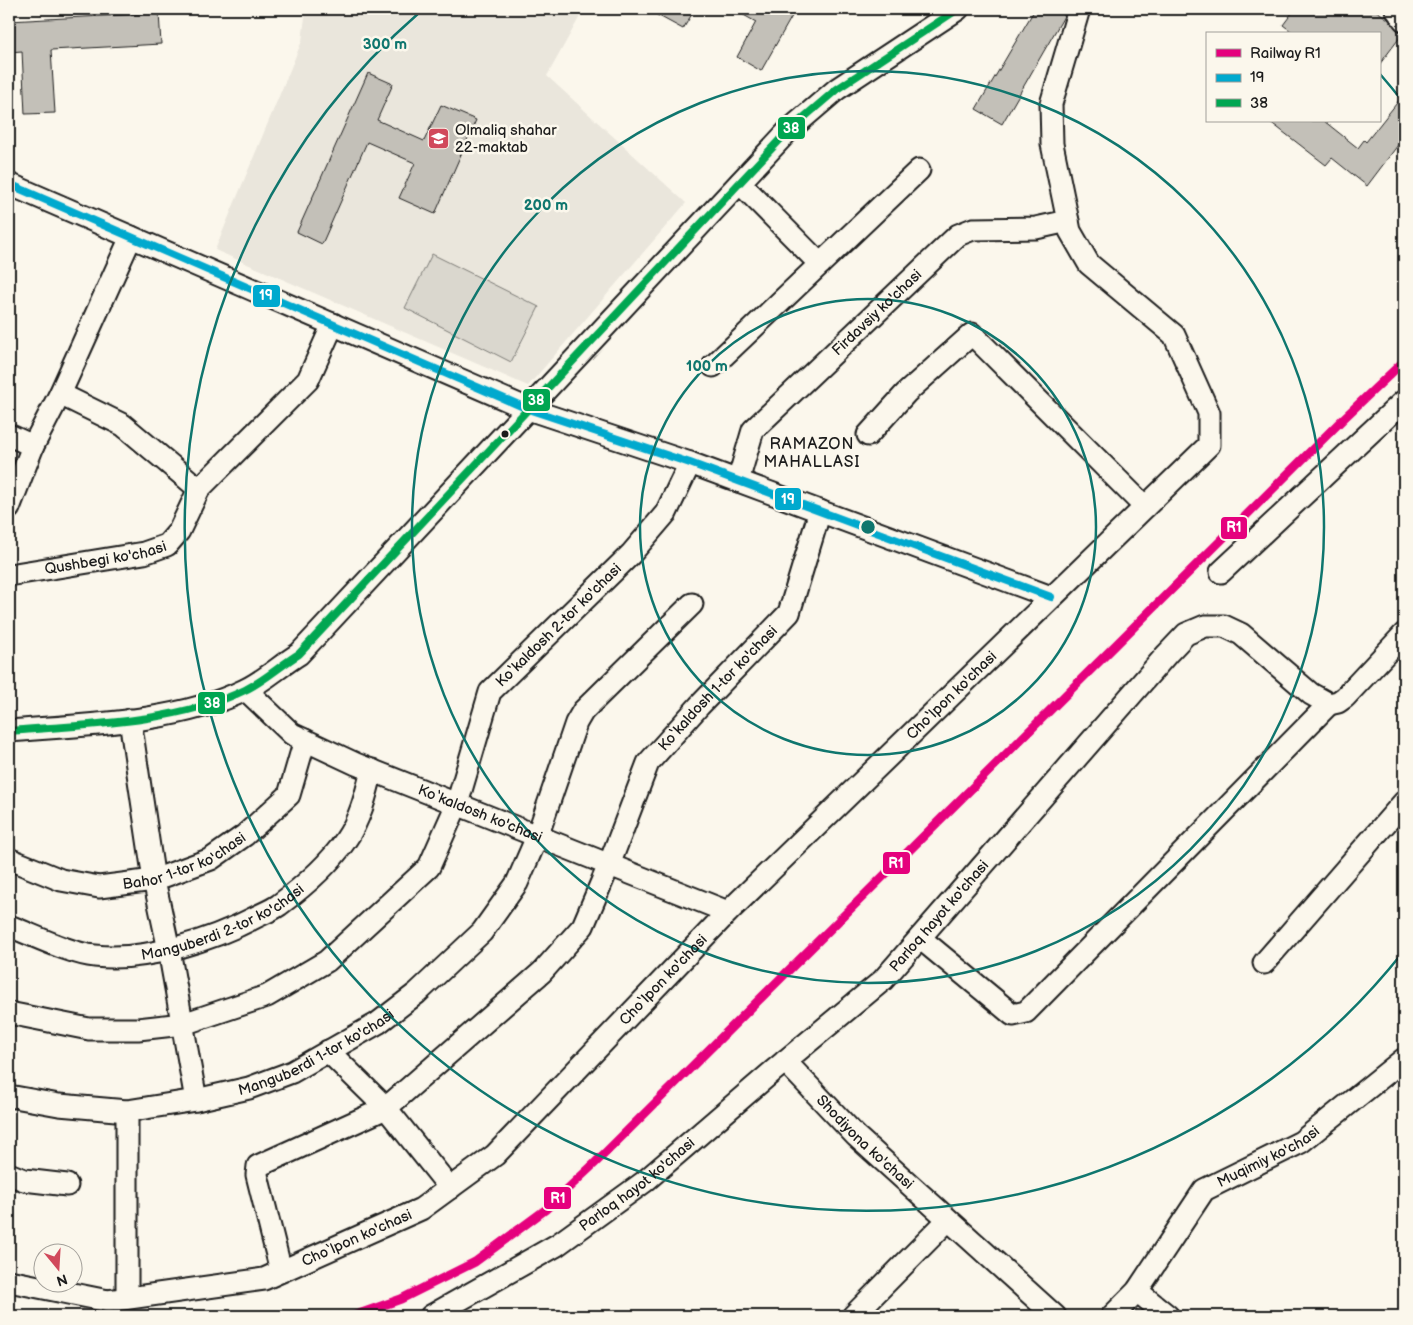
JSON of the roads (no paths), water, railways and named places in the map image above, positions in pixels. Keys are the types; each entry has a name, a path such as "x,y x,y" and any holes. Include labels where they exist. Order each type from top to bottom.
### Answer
{"street":[{"path":"9,731 130,720 203,707 246,690 298,654 788,131 837,89 958,9"},
{"path":"1068,221 1052,144 1051,104 1079,9"},
{"path":"1396,9 1404,20"},
{"path":"713,366 919,170"},
{"path":"740,183 820,264"},
{"path":"9,184 528,409 690,463 1052,598"},
{"name":"Cho‘lpon ko'chasi","path":"9,1281 108,1301 264,1279 422,1209 495,1155 728,912 1209,445 1209,413 1174,335 1089,264 1070,231 1068,221"},
{"name":"Firdavsiy ko'chasi","path":"738,481 753,430 958,235 973,229 1036,228 1068,221"},
{"path":"9,508 33,446 60,394 131,237"},
{"name":"Qushbegi ko'chasi","path":"9,575 144,553 167,545 179,531 199,489 308,380 333,324"},
{"path":"868,435 906,394 972,334 1145,507"},
{"path":"60,394 123,425 199,489"},
{"path":"1221,572 1404,401"},
{"path":"9,435 33,446"},
{"name":"Ko‘kaldosh 2-tor ko'chasi","path":"9,1013 89,1029 138,1029 182,1024 267,996 327,961 429,867 457,804 490,692 631,554 666,513 690,463"},
{"name":"Ko‘kaldosh 1-tor ko'chasi","path":"281,1271 257,1175 258,1166 386,1108 548,966 583,926 609,865 648,763 699,706 789,613 820,511"},
{"name":"Manguberdi 1-tor ko'chasi","path":"9,1096 59,1105 127,1111 196,1100 249,1088 283,1076 378,1022 417,993 482,932 517,883 537,837 576,723 583,711 692,604"},
{"name":"Parloq hayot ko'chasi","path":"431,1316 565,1240 644,1182 784,1061 884,980 1186,634 1205,626 1224,626 1241,634 1310,694 1329,704"},
{"path":"920,938 1013,1015 1026,1012 1329,704 1338,702 1345,697 1404,634"},
{"name":"Ko‘kaldosh ko'chasi","path":"246,690 292,734 305,740 372,770 728,912"},
{"path":"130,720 154,880 169,950 196,1100"},
{"name":"Bahor 1-tor ko'chasi","path":"9,859 61,880 99,888 154,880 210,859 245,835 289,795 305,740"},
{"name":"Manguberdi 2-tor ko'chasi","path":"9,926 66,948 94,956 133,956 169,950 235,928 278,906 316,874 345,841 360,812 372,770"},
{"path":"1264,963 1404,802"},
{"path":"328,1051 386,1108 450,1188"},
{"name":"Muqimiy ko'chasi","path":"1112,1316 1137,1291 1204,1190 1301,1142 1404,1060"},
{"name":"Shodiyona ko'chasi","path":"784,1061 856,1136 1055,1316"},
{"path":"127,1111 127,1298"},
{"path":"9,1174 24,1180 67,1185"},
{"path":"853,1316 948,1220"},
{"path":"1137,1291 1168,1316"}],"rail line":[{"name":"R1","path":"353,1316 401,1299 475,1262 545,1210 594,1164 1344,418 1404,361"}],"place":[{"name":"Olmaliq shahar 22-maktab","path":"439,139"}],"district":[{"name":"RAMAZON MAHALLASI","path":"812,453"}]}
